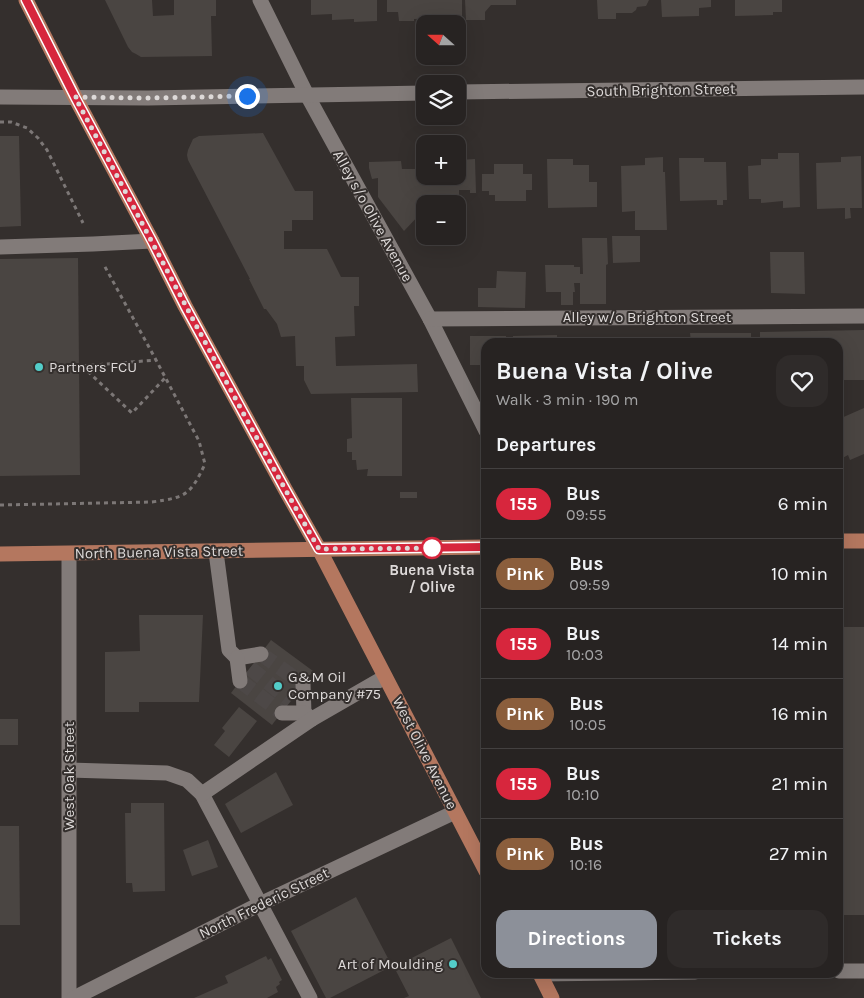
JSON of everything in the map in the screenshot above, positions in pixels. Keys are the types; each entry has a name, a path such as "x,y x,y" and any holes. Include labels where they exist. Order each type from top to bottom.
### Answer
{"main road":[{"name":"West Olive Avenue","path":"26,0 185,306 319,549 481,861"},
{"path":"843,541 864,541"},
{"name":"North Buena Vista Street","path":"0,554 481,547"},
{"path":"542,978 552,998"}],"street":[{"name":"Alley s/o Olive Avenue","path":"260,0 307,95 430,319 481,421"},
{"name":"South Brighton Street","path":"466,92 864,87"},
{"path":"0,97 148,98 416,93"},
{"path":"0,247 152,241"},
{"name":"Alley w/o Brighton Street","path":"430,319 864,316"},
{"path":"216,552 229,650 250,668"},
{"name":"West Oak Street","path":"69,554 69,998"},
{"path":"237,658 261,654"},
{"path":"237,658 240,681"},
{"path":"202,794 308,716 385,677"},
{"path":"303,684 308,716"},
{"path":"286,707 308,716"},
{"path":"69,770 167,773 187,780 202,794 310,998"},
{"name":"North Frederic Street","path":"74,998 260,904 455,812"},
{"path":"843,971 864,971"}],"path":[{"path":"0,505 152,502 171,500 187,493 195,484 205,464 199,441 156,360 82,366 132,413 165,378"}],"building":[{"path":"105,0 152,0 153,16 174,15 174,0 216,0 216,16 211,16 212,56 141,57 132,52 128,47"},
{"path":"311,0 377,0 377,21 354,22 354,19 332,20 332,14 311,15"},
{"path":"387,0 462,0 462,15 416,15 414,21 399,21 398,12 387,12"},
{"path":"465,0 516,0 516,5 491,5 485,12 485,20 466,20"},
{"path":"597,0 649,0 646,6 637,7 632,13 616,13 616,19 598,19"},
{"path":"661,0 711,0 711,7 699,8 699,16 662,17"},
{"path":"735,0 782,0 782,12 773,12 773,15 735,16"},
{"path":"263,133 295,191 313,191 313,220 292,220 292,231 284,231 284,249 327,249 341,277 359,277 359,306 354,306 355,336 335,337 336,366 417,364 418,392 311,394 304,380 304,366 296,366 295,336 281,337 277,324 266,309 264,309 187,155 193,139 199,136"},
{"path":"0,136 19,136 21,226 0,227"},
{"path":"778,153 799,153 800,207 783,208 783,201 761,203 761,199 749,199 748,166 761,165 761,159 778,159"},
{"path":"861,156 862,208 850,208 851,218 845,219 845,208 817,209 816,163 841,162 841,157"},
{"path":"663,157 667,230 635,230 635,211 622,212 621,166 645,165 645,158"},
{"path":"679,158 704,158 704,162 726,162 727,200 723,200 723,205 717,205 717,200 680,201"},
{"path":"475,159 476,193 470,193 470,190 459,190 459,195 416,195 416,218 404,231 378,197 378,178 372,179 369,168 369,162 401,161 402,169 416,169 416,185 466,185 466,160"},
{"path":"547,159 573,159 573,165 589,165 589,182 597,182 597,207 548,208"},
{"path":"494,164 523,164 523,174 532,174 532,190 526,190 526,201 495,201 495,195 489,195 489,191 482,191 482,174 494,174"},
{"path":"612,236 640,236 640,262 613,263"},
{"path":"582,238 607,238 606,304 580,304 580,283 574,283 573,305 561,305 561,292 546,292 545,265 574,265 574,267 580,267 580,274 583,274"},
{"path":"770,252 804,252 805,294 771,293"},
{"name":"Partners FCU","path":"78,258 80,475 0,476 0,259"},
{"path":"497,271 526,272 525,308 478,307 478,288 496,288"},
{"path":"864,330 864,380 843,380 843,338 760,338 760,332"},
{"path":"690,333 751,333 751,338 691,338"},
{"path":"557,335 557,338 513,338 513,336"},
{"path":"470,336 506,336 506,338 481,338 481,365 470,365"},
{"path":"351,398 402,398 402,476 367,476 368,469 357,470 356,460 352,460 352,452 347,452 347,439 352,438"},
{"path":"864,408 864,454 850,460 848,455 843,458 843,417"},
{"path":"400,492 417,492 417,498 400,498"},
{"path":"139,615 203,615 199,702 139,702 139,712 105,712 105,652 140,651"},
{"path":"843,627 864,627 864,915 843,915"},
{"path":"271,640 313,671 272,725 231,693"},
{"path":"239,707 257,721 229,757 214,745 225,731 222,728"},
{"path":"0,719 18,719 18,745 0,745"},
{"path":"276,772 293,805 241,833 225,804"},
{"path":"131,803 164,803 165,891 133,892 132,883 126,883 125,813 131,813"},
{"path":"0,826 19,826 20,925 0,925"},
{"path":"208,840 218,867 192,876 183,850"},
{"path":"356,897 392,966 330,998 326,998 291,931"},
{"path":"451,938 481,998 404,998 409,996 394,967"},
{"path":"266,956 268,960 271,958 282,980 276,987 278,992 267,998 194,998 228,983 225,976"}],"tunnel":[{"path":"261,654 303,684"},
{"path":"250,668 291,701"},
{"path":"240,681 282,713"}],"bus line":[{"name":"155","path":"26,0 185,306 319,549 481,547"}],"place":[{"name":"Partners FCU","path":"39,367"},
{"name":"Buena Vista / Olive","path":"432,548"},
{"name":"G&M Oil Company #75","path":"278,686"},
{"name":"Art of Moulding","path":"453,964"}],"route":[{"path":"247,96 75,97 185,306 319,549 435,548 432,548"}]}
